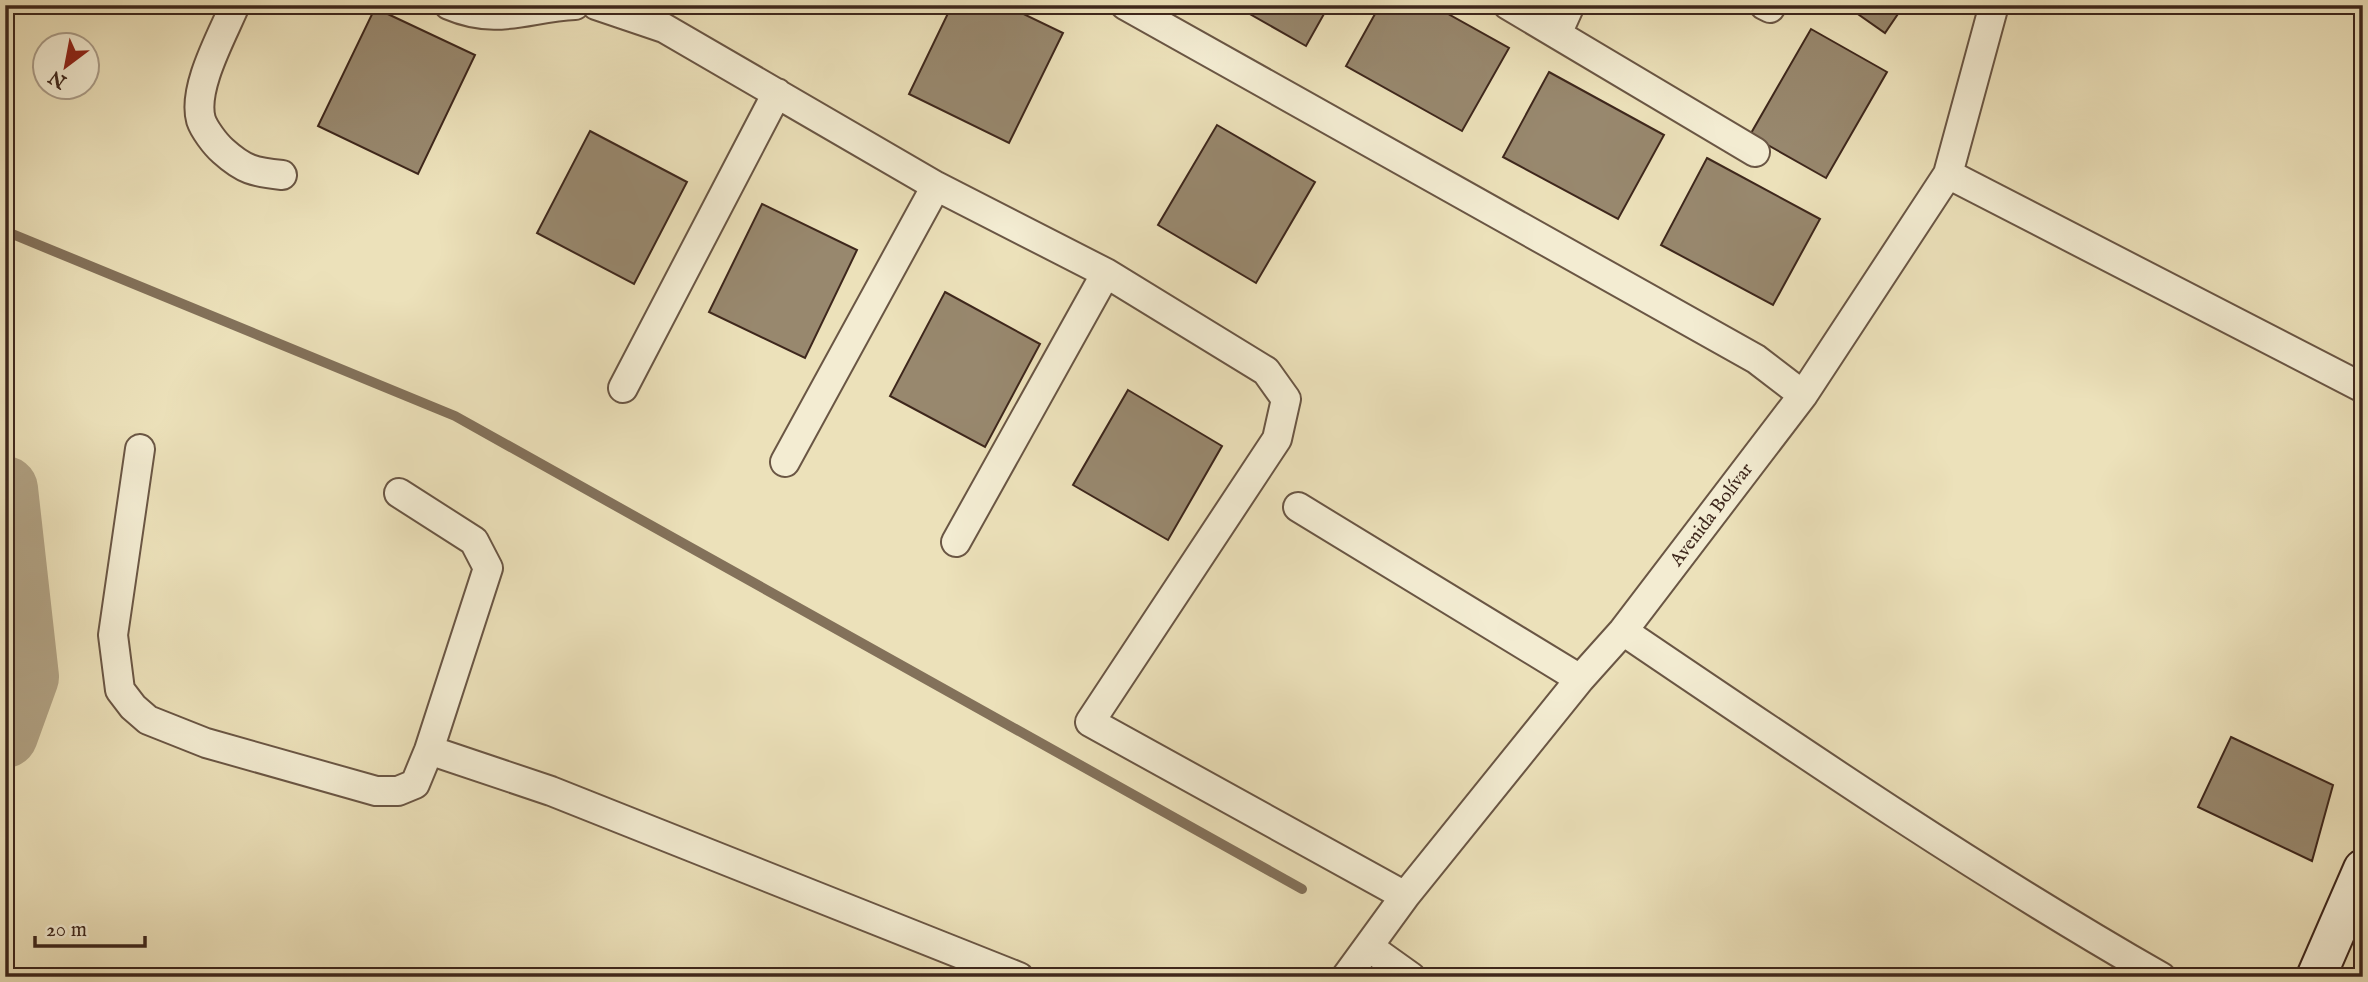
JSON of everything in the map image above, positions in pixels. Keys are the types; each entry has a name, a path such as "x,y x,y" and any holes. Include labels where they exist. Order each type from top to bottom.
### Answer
{"main road":[{"path":"2316,977 2363,869"}],"street":[{"path":"234,5 205,79 200,98 201,121 218,146 234,160 256,173 282,175"},
{"path":"449,5 494,16 575,5"},
{"path":"596,5 664,29 936,186 1106,273 1266,371 1286,399 1277,439 1090,722 1405,896"},
{"path":"1125,5 1756,359 1803,395"},
{"path":"1508,5 1755,152"},
{"path":"1558,33 1570,5"},
{"name":"Avenida Bolívar","path":"1346,977 1405,896 1580,679 1623,631 1803,395 1948,174 1994,5"},
{"path":"623,388 777,93"},
{"path":"1948,174 2363,388"},
{"path":"785,462 936,186"},
{"path":"956,542 1106,273"},
{"path":"140,449 113,635 120,690 148,720 206,743 376,791 398,791 415,785 429,750 488,568 474,541 399,493"},
{"path":"1298,506 1580,679"},
{"path":"1623,631 1861,792 2053,915 2161,977"},
{"path":"429,750 551,791 1019,977"},
{"path":"1369,947 1411,977"}],"building":[{"path":"952,5 1005,5 1063,33 1009,143 909,94"},
{"path":"1234,5 1329,5 1306,46"},
{"path":"1380,5 1432,5 1509,48 1462,131 1346,66"},
{"path":"1845,5 1904,5 1885,33"},
{"path":"375,8 475,55 418,174 318,126"},
{"path":"1811,29 1887,72 1826,178 1750,135"},
{"path":"1549,72 1664,135 1618,219 1503,157"},
{"path":"1217,125 1315,182 1256,283 1158,225"},
{"path":"590,131 687,182 634,284 537,233"},
{"path":"1707,158 1820,219 1773,305 1661,245"},
{"path":"762,204 857,250 805,358 709,312"},
{"path":"945,292 1040,344 985,447 890,396"},
{"path":"1128,390 1222,446 1168,540 1073,485"},
{"path":"2231,737 2333,785 2312,861 2198,807"}],"waterway":[{"path":"5,231 455,416 1302,889"},
{"path":"5,489 26,677 5,735"}]}
